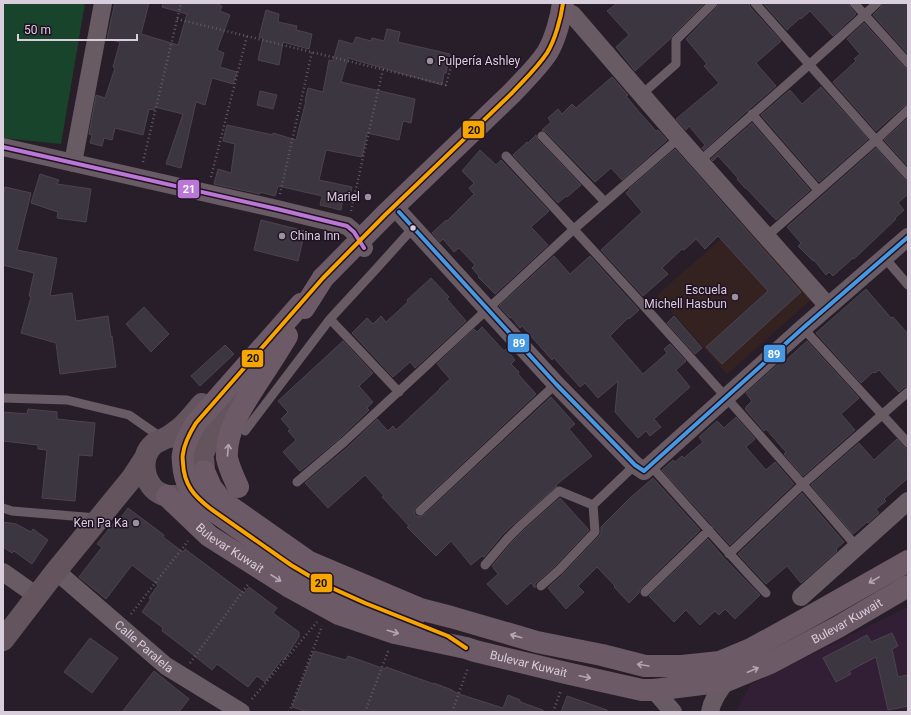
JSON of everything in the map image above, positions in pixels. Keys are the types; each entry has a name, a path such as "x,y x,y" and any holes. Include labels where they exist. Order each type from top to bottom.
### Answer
{"main road":[{"path":"355,236 399,212 524,95 544,73 559,52 568,32 566,6"},
{"path":"3,640 98,518 132,478 155,443 183,426 298,295 355,236 512,82 526,66 542,42 552,16 566,6"},
{"path":"470,650 448,636 364,603 323,584 291,565 210,509 198,499 189,487 185,476 183,454 190,434 196,423 324,278 385,215 532,73 548,52 566,6"},
{"path":"116,497 139,493 177,497 195,489 201,480 209,440 260,367 351,262 355,236"},
{"path":"324,278 237,417 230,432 227,458 238,487 246,500 315,553 355,581"},
{"path":"165,438 185,438 198,449 203,464"},
{"path":"145,458 144,469 147,480 153,489 165,495"},
{"name":"Bulevar Kuwait","path":"203,464 212,487 222,501 310,562 420,610 451,617 537,642 645,666 682,666 720,662 751,649 908,561"},
{"name":"Bulevar Kuwait","path":"165,495 209,536 288,586 339,614 395,633 642,690 654,690 726,681 770,663 838,627 908,586"}],"street":[{"path":"73,163 103,3"},
{"path":"566,6 641,95 828,306"},
{"path":"3,147 277,209 355,236"},
{"path":"399,212 556,384 643,465 726,397 908,236"},
{"path":"801,597 908,501"},
{"name":"Calle Paralela","path":"56,571 166,666 181,675 246,706"},
{"path":"3,572 37,596"},
{"path":"710,712 715,697 726,681"},
{"path":"654,690 673,712"}],"lane":[{"path":"641,95 676,64 676,40 713,3"},
{"path":"755,3 908,175"},
{"path":"854,3 908,63"},
{"path":"700,160 810,65 877,3"},
{"path":"767,236 908,110"},
{"path":"752,114 818,190"},
{"path":"542,136 605,202"},
{"path":"297,482 399,392 574,229 679,138"},
{"path":"506,156 726,397 857,547"},
{"path":"245,431 330,319 414,228"},
{"path":"884,257 908,285"},
{"path":"330,319 399,392"},
{"path":"803,328 908,443"},
{"path":"420,511 556,384"},
{"path":"729,554 803,484 908,392"},
{"path":"3,398 67,400 129,414 165,438"},
{"path":"593,505 643,465 709,530 729,554 766,593"},
{"path":"485,565 512,534 559,491 593,505"},
{"path":"541,586 559,570 595,532 593,505"},
{"path":"3,508 12,511 98,518"},
{"path":"645,592 709,530"}],"path":[{"path":"140,178 181,3"},
{"path":"177,19 446,85 454,54"},
{"path":"207,193 247,36"},
{"path":"277,209 312,52"},
{"path":"355,236 383,70"},
{"path":"121,627 200,527"},
{"path":"181,675 260,568"},
{"path":"246,706 329,608"},
{"path":"289,712 329,608"},
{"path":"365,712 395,633"},
{"path":"452,712 470,650"},
{"path":"553,712 566,673"}],"shaded area":[{"name":"Escuela Michell Hasbun","path":"745,218 813,298 727,374 657,295"},
{"path":"908,607 908,712 736,712 750,685"}],"green space":[{"path":"3,3 85,3 61,144 3,138"}],"building":[{"path":"115,3 149,3 141,34 178,45 187,14 162,7 163,3 215,3 222,6 220,11 230,15 217,50 224,53 220,67 237,72 233,84 212,78 205,105 196,102 181,168 166,164 183,114 155,107 154,110 149,109 143,135 115,128 112,140 104,138 102,146 90,143 92,135 89,134 96,95 105,98 115,68 113,67 120,42 107,39"},
{"path":"617,3 705,3 670,39 635,71 616,47 629,35 607,11"},
{"path":"719,3 749,3 750,7 781,41 756,63 776,86 704,150 702,148 705,145 689,126 686,130 676,119 719,83 704,66 707,64 686,39 717,7"},
{"path":"763,3 848,3 856,14 833,36 810,11 787,30"},
{"path":"883,3 908,3 908,54 873,15"},
{"path":"266,10 279,14 278,22 297,26 296,30 312,34 309,49 283,42 279,65 258,60 263,38 259,37"},
{"path":"864,23 904,67 908,69 908,104 876,131 833,82 856,61 854,59 860,54 847,39"},
{"path":"387,29 400,32 398,42 450,54 446,73 444,73 442,85 348,58 341,82 415,99 411,123 403,121 399,140 367,133 362,157 326,150 319,180 352,187 349,200 343,198 341,210 320,205 322,196 278,186 275,196 214,184 218,169 231,173 235,144 223,141 227,125 273,135 273,133 296,140 308,88 323,92 329,60 333,61 339,40 353,44 356,37 371,41 372,38 384,41"},
{"path":"612,77 628,95 626,96 640,113 656,131 658,130 667,140 622,180 611,168 595,182 546,132 542,130 551,122 548,118 558,109 562,114 572,104 576,108"},
{"path":"821,87 868,139 819,182 761,115 790,90 802,104"},
{"path":"260,91 277,95 273,109 257,105"},
{"path":"908,118 908,166 884,140"},
{"path":"752,123 810,190 776,220 745,188 718,156 713,161 711,159"},
{"path":"536,135 538,140 581,185 558,203 513,155"},
{"path":"876,148 904,179 908,181 908,194 898,203 904,210 854,259 853,258 833,276 829,272 826,275 814,260 813,261 798,246 801,243 787,227"},
{"path":"675,149 801,292 722,364 706,347 768,291 718,236 705,249 696,239 684,250 682,249 662,268 668,274 643,296 601,250 642,212 626,193"},
{"path":"480,150 496,165 501,160 549,211 531,227 548,245 495,294 478,277 479,276 472,268 475,265 459,248 454,252 443,239 440,242 432,233 446,220 447,221 474,194 469,188 474,183 462,171"},
{"path":"40,174 59,180 57,184 91,189 86,222 57,218 58,212 31,203"},
{"path":"5,187 31,193 17,250 57,258 50,296 72,293 76,321 108,316 116,367 60,374 56,343 21,333 31,297 29,296 34,273 3,265 3,196"},
{"name":"China Inn","path":"261,220 305,231 298,261 254,250"},
{"path":"554,256 570,274 590,256 639,310 629,319 628,318 610,336 643,374 667,353 664,349 670,344 686,361 676,370 690,387 654,419 661,427 650,436 646,431 638,438 615,412 618,381 598,398 585,383 580,387 554,358 552,360 522,326 520,328 499,306"},
{"path":"431,278 449,297 447,299 466,321 415,368 410,362 393,377 352,333 367,318 373,324 381,316 386,322"},
{"path":"866,289 891,318 893,317 908,334 908,386 904,387 899,392 879,370 875,373 873,372 861,383 816,333"},
{"path":"144,307 169,334 151,352 126,324"},
{"path":"674,316 702,348 695,354 667,323"},
{"path":"482,327 504,351 506,349 515,360 511,364 536,394 416,507 414,510 415,515 419,517 424,515 551,397 575,424 569,429 592,456 556,485 557,486 503,534 484,557 482,556 471,565 451,541 436,556 407,527 409,526 382,497 384,496 365,475 328,508 305,483 348,447 377,419 388,431 393,426 396,430 450,379 437,364 474,329 477,332"},
{"path":"343,341 373,373 359,386 373,402 367,408 369,410 340,438 300,471 283,452 296,440 288,431 290,429 281,419 288,412 278,401"},
{"path":"807,341 859,398 841,414 855,430 803,476 784,454 786,452 766,429 764,431 745,409 752,401 746,393"},
{"path":"225,345 234,354 200,386 191,376"},
{"path":"28,409 57,412 57,419 95,423 92,456 79,455 75,501 42,498 47,450 38,449 38,445 3,441 3,412 27,414"},
{"path":"736,417 755,439 746,447 766,470 775,462 794,484 730,545 662,470 673,460 675,462 682,456 684,458 703,442 699,437 717,421 724,428"},
{"path":"897,439 904,447 908,449 908,478 884,499 886,501 876,509 879,513 853,534 811,485 859,443 874,460"},
{"path":"653,478 700,530 641,588 639,593 629,603 597,567 578,586 584,592 566,609 548,588 601,534 601,527"},
{"path":"802,493 844,542 836,549 837,551 801,583 787,566 766,584 738,554"},
{"path":"560,498 589,530 555,566 535,584 535,588 531,583 507,605 487,584 498,574 492,566 524,530"},
{"path":"128,508 164,535 163,537 183,552 185,549 244,593 249,587 277,608 273,613 299,632 299,637 284,660 282,659 265,682 257,676 248,687 217,664 212,670 162,631 163,628 142,612 158,585 132,565 106,599 79,577 102,547 97,544 116,520 118,521"},
{"path":"3,522 16,524 31,532 33,529 48,540 32,564 14,551 12,553 3,547"},
{"path":"708,539 724,558 760,595 735,619 725,609 719,615 715,611 700,625 686,610 674,622 649,596"},
{"path":"892,633 898,646 892,649 898,677 908,675 908,706 888,710 876,657 849,671 851,674 836,682 823,658 867,635 871,642"},
{"path":"90,638 118,658 92,693 64,672"},
{"path":"314,651 346,660 348,656 385,669 386,667 434,683 459,694 503,708 508,695 520,700 520,702 543,710 543,712 308,712 292,707"},
{"path":"154,671 189,699 179,712 122,712"},
{"path":"567,696 607,710 607,712 561,712"}],"transit line":[{"name":"20","path":"466,648 448,636 365,603 323,584 291,565 211,509 195,495 185,478 183,455 186,442 196,423 323,278 385,215 512,93 539,64 553,42 563,3"},
{"name":"21","path":"3,147 347,226 354,232 364,248"},
{"name":"89","path":"399,212 556,384 635,465 644,471 803,328 908,237"}],"place":[{"name":"Pulpería Ashley","path":"430,61"},
{"name":"Mariel","path":"368,197"},
{"name":"China Inn","path":"282,236"},
{"name":"Escuela Michell Hasbun","path":"735,297"},
{"name":"Ken Pa Ka","path":"136,523"}]}
